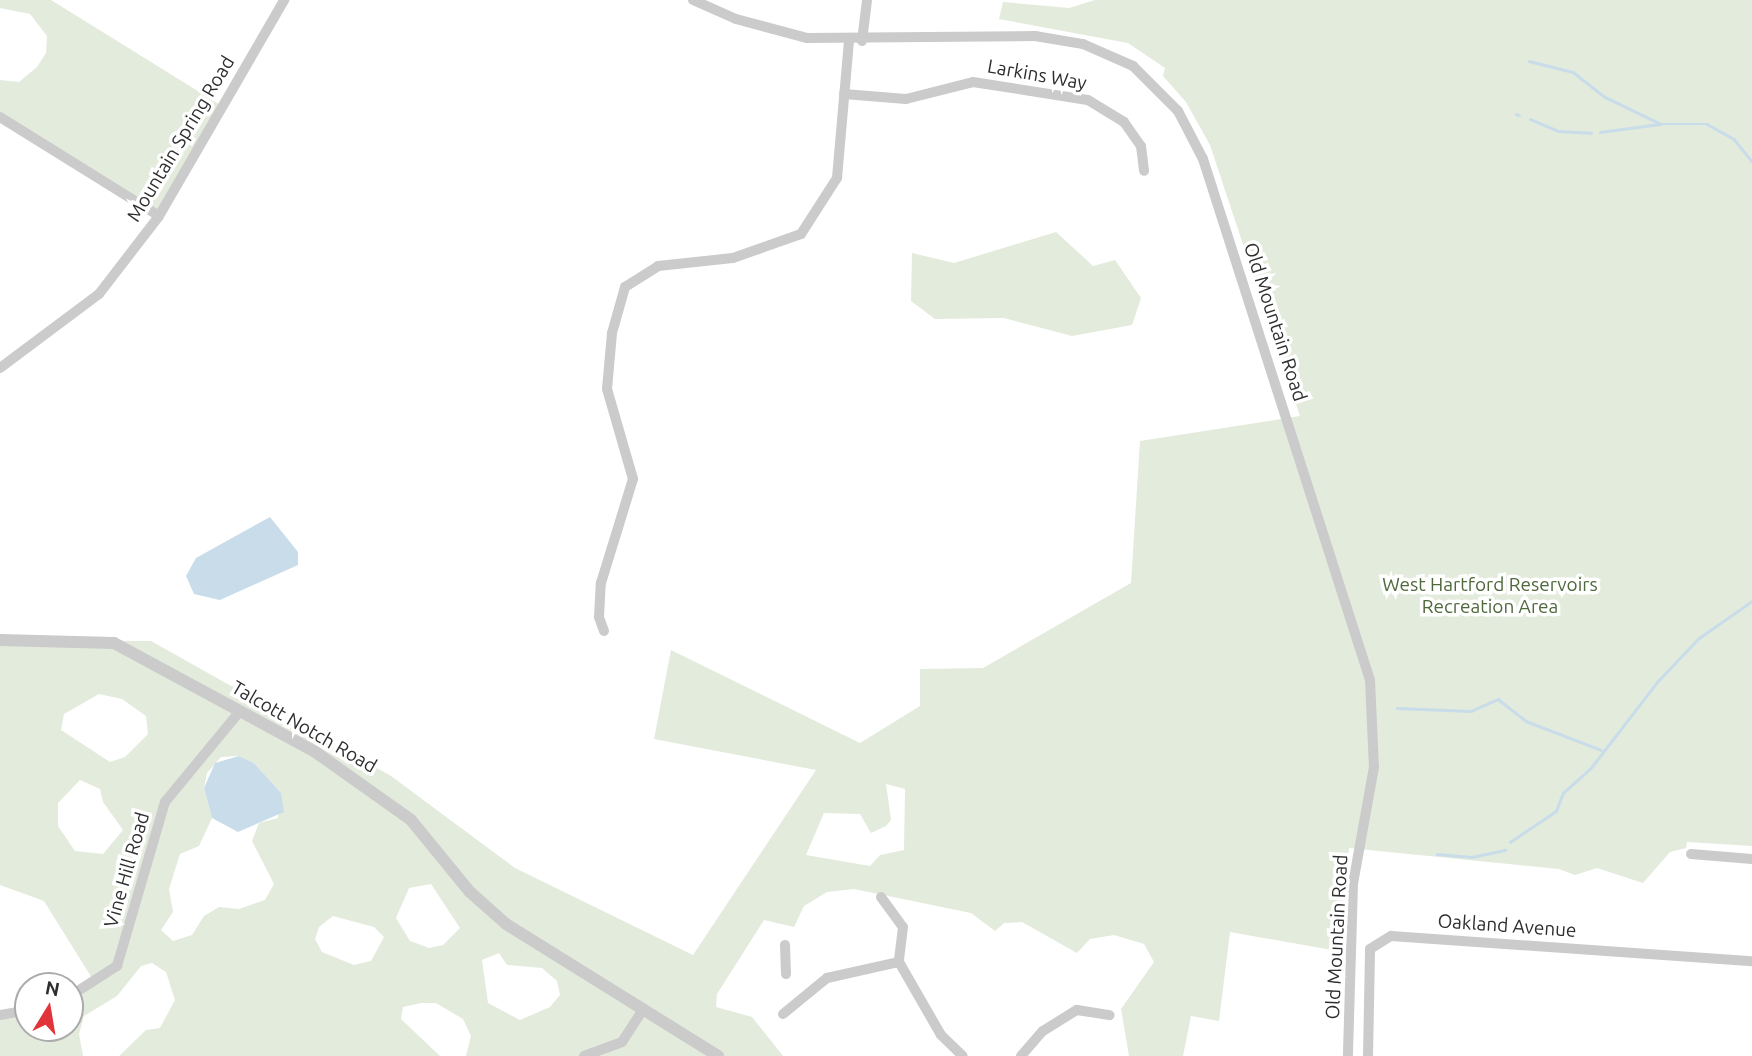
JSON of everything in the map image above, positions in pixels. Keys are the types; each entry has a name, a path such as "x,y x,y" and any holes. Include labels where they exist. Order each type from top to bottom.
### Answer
{"street":[{"name":"Mountain Spring Road","path":"0,368 99,294 159,216 285,0"},
{"name":"Old Mountain Road","path":"693,0 761,28 849,41 1012,36 1083,44 1119,58 1149,79 1191,133 1370,680 1374,767 1353,884 1348,1056"},
{"path":"862,41 867,0"},
{"path":"604,631 601,583 633,479 607,389 612,333 625,287 658,266 733,258 801,234 837,178 849,41"},
{"name":"Larkins Way","path":"844,94 906,99 973,82 1088,100 1125,122 1141,146 1144,171"},
{"path":"0,117 159,216"},
{"name":"Talcott Notch Road","path":"0,640 114,643 240,711 380,794 439,848 487,910 718,1056"},
{"name":"Vine Hill Road","path":"84,987 117,966 165,802 240,711"},
{"path":"1691,854 1752,859"},
{"path":"881,897 903,927 899,962 941,1035 963,1056"},
{"name":"Oakland Avenue","path":"1368,1056 1370,949 1391,936 1752,961"},
{"path":"785,944 786,974"},
{"path":"783,1014 827,978 899,962"},
{"path":"584,1056 622,1042 644,1008"},
{"path":"1021,1056 1042,1031 1077,1010 1110,1015"}],"green space":[{"path":"0,0 51,0 222,106 159,216 0,117 0,80 19,82 37,67 46,53 47,36 30,14 0,8"},
{"name":"West Hartford Reservoirs Recreation Area","path":"1095,0 1752,0 1752,846 1687,842 1686,848 1670,852 1643,883 1597,868 1575,875 1559,869 1349,848 1338,951 1230,932 1219,1021 1191,1016 1183,1056 1129,1056 1121,1009 1154,962 1144,944 1114,935 1090,939 1077,953 1022,922 1004,923 995,931 971,913 854,889 827,892 804,906 794,927 764,920 717,994 716,1007 752,1017 783,1056 466,1056 471,1036 463,1019 436,1003 421,1003 403,1007 401,1019 440,1056 119,1056 146,1030 160,1028 175,1000 166,972 152,963 141,966 117,996 84,1016 84,989 95,983 44,901 0,885 0,640 151,641 391,776 515,868 693,955 816,770 654,739 671,650 860,743 920,706 920,669 983,668 1131,583 1140,441 1300,416 1210,145 1186,102 1163,76 1165,68 1128,43 999,19 1003,2 1069,8","holes":["99,694 122,699 146,716 148,734 125,757 110,762 61,730 64,714","239,756 254,763 281,793 278,818 259,823 252,841 274,884 265,900 239,909 219,907 204,916 192,935 173,941 161,930 173,912 169,889 180,854 199,846 212,818 204,788 207,773 221,757","80,780 100,789 103,802 123,830 103,854 75,851 58,826 58,803","886,784 905,789 904,850 880,855 870,866 806,855 824,813 860,814 871,833 886,826 891,820","431,884 460,928 443,945 429,948 410,941 396,918 409,888","333,916 374,927 384,937 371,961 354,965 322,952 315,939 319,927","499,953 507,965 542,968 557,981 560,995 550,1007 520,1020 488,1003 482,960"]},
{"path":"1056,232 1093,266 1115,260 1141,298 1132,325 1072,336 1004,318 935,319 911,301 912,253 954,263"},
{"name":"West Hartford Reservoirs Recreation Area","path":"14,1012 14,1042 80,1042 83,1056 0,1056 0,1015"}],"water":[{"path":"270,517 298,552 298,565 220,600 194,594 186,576 196,558"},
{"path":"239,756 254,763 281,793 284,812 238,832 212,818 204,788 215,763"}],"waterway":[{"path":"1529,61 1573,72 1605,97 1661,124 1707,124 1734,139 1752,161"},
{"path":"1530,119 1558,131 1591,133"},
{"path":"1600,132 1659,124"},
{"path":"1510,842 1556,811 1563,793 1590,769 1658,681 1699,638 1752,601"},
{"path":"1397,708 1471,711 1498,699 1526,721 1601,750"},
{"path":"1437,854 1472,857 1505,850"}]}
